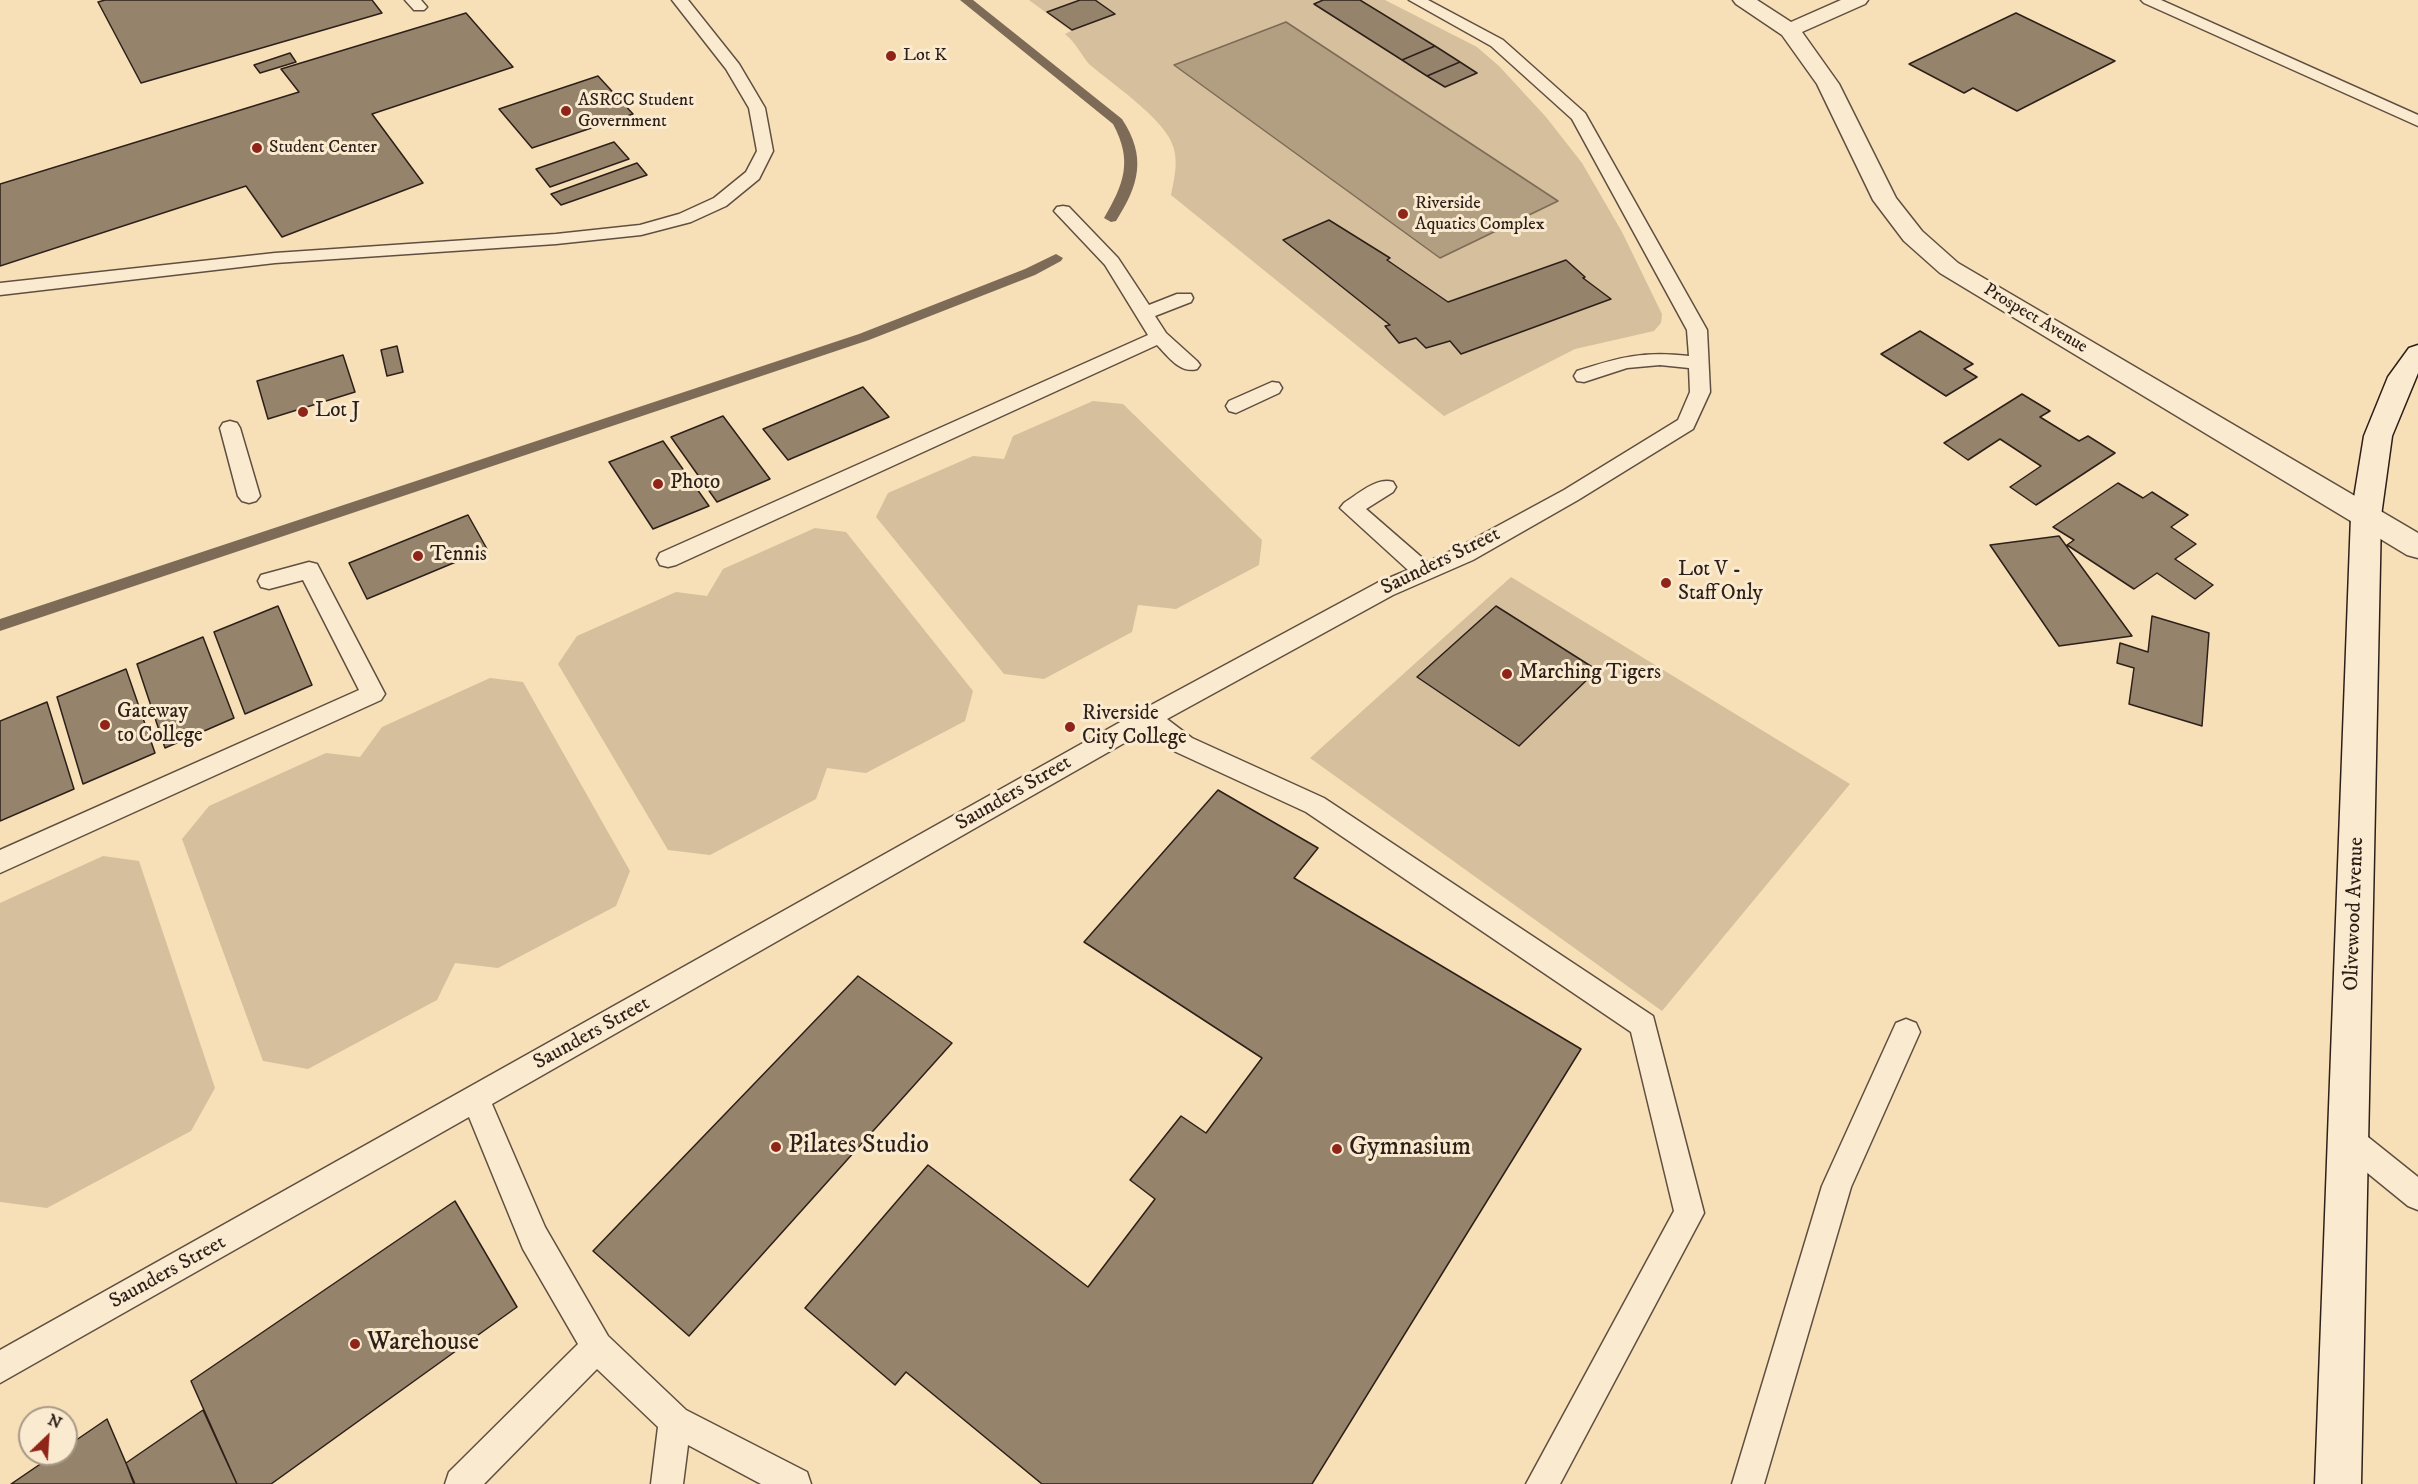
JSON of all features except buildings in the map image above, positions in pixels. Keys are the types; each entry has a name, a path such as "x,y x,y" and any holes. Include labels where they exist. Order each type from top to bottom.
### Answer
{"street":[{"name":"Prospect Avenue","path":"1743,0 1790,30 1828,84 1885,200 1913,236 1949,268 2418,547"},
{"path":"1790,30 1858,0"},
{"name":"Olivewood Avenue","path":"2338,1484 2366,516 2378,436 2401,377 2418,354"}],"lane":[{"path":"0,289 275,258 641,230 685,218 720,202 753,175 765,151 757,108 733,67 680,0"},
{"name":"Saunders Street","path":"0,1367 476,1100 1148,718 1385,589 1466,554 1553,505 1686,424 1700,392 1697,330 1579,116 1497,43 1417,0"},
{"path":"2149,0 2418,121"},
{"path":"1063,211 1112,262 1159,337 1190,365"},
{"path":"1144,314 1184,298"},
{"path":"668,559 1159,337"},
{"path":"1584,376 1625,362 1660,359 1697,363"},
{"path":"1236,406 1272,388"},
{"path":"230,428 249,496"},
{"path":"1386,487 1351,508 1424,572"},
{"path":"0,862 373,694 309,570 269,581"},
{"path":"1148,718 1184,745 1315,805 1643,1025 1689,1213 1542,1484"},
{"path":"1748,1484 1837,1186 1906,1032"},
{"path":"476,1100 534,1238 597,1347 675,1421 795,1484"},
{"path":"2348,1139 2418,1196"},
{"path":"461,1484 597,1347"},
{"path":"667,1484 675,1421"}],"shaded area":[{"name":"Riverside Aquatics Complex","path":"1029,0 1385,0 1477,47 1499,66 1546,117 1582,163 1622,232 1662,314 1661,323 1654,331 1575,349 1444,416 1171,195 1176,160 1170,138 1138,103 1089,64 1065,34 1071,31"},
{"path":"1286,22 1558,201 1440,258 1174,65"},
{"path":"1093,401 1123,404 1262,540 1259,565 1176,609 1138,605 1132,632 1044,679 1004,674 876,517 888,493 973,456 1004,459 1013,436"},
{"path":"815,528 846,532 973,691 965,721 866,773 827,768 816,799 710,855 668,850 558,664 577,636 676,592 707,596 723,569"},
{"path":"1511,577 1850,784 1662,1011 1310,758"},
{"path":"490,678 523,682 630,871 616,906 498,968 455,963 437,1000 308,1069 263,1061 182,839 209,806 326,753 360,757 382,727"},
{"path":"103,856 139,861 215,1088 191,1131 47,1208 0,1202 0,903"}],"waterway":[{"path":"966,0 1118,122 1130,148 1132,159 1129,182 1111,218"},
{"path":"0,625 864,337 1030,272 1056,258"}],"place":[{"name":"Lot K","path":"891,56"},
{"name":"ASRCC Student Government","path":"566,111"},
{"name":"Student Center","path":"257,148"},
{"name":"Riverside Aquatics Complex","path":"1403,214"},
{"name":"Lot J","path":"303,412"},
{"name":"Photo","path":"658,484"},
{"name":"Tennis","path":"418,556"},
{"name":"Lot V - Staff Only","path":"1666,583"},
{"name":"Marching Tigers","path":"1507,674"},
{"name":"Gateway to College","path":"105,725"},
{"name":"Riverside City College","path":"1070,727"},
{"name":"Pilates Studio","path":"776,1147"},
{"name":"Gymnasium","path":"1337,1149"},
{"name":"Warehouse","path":"355,1344"}]}
